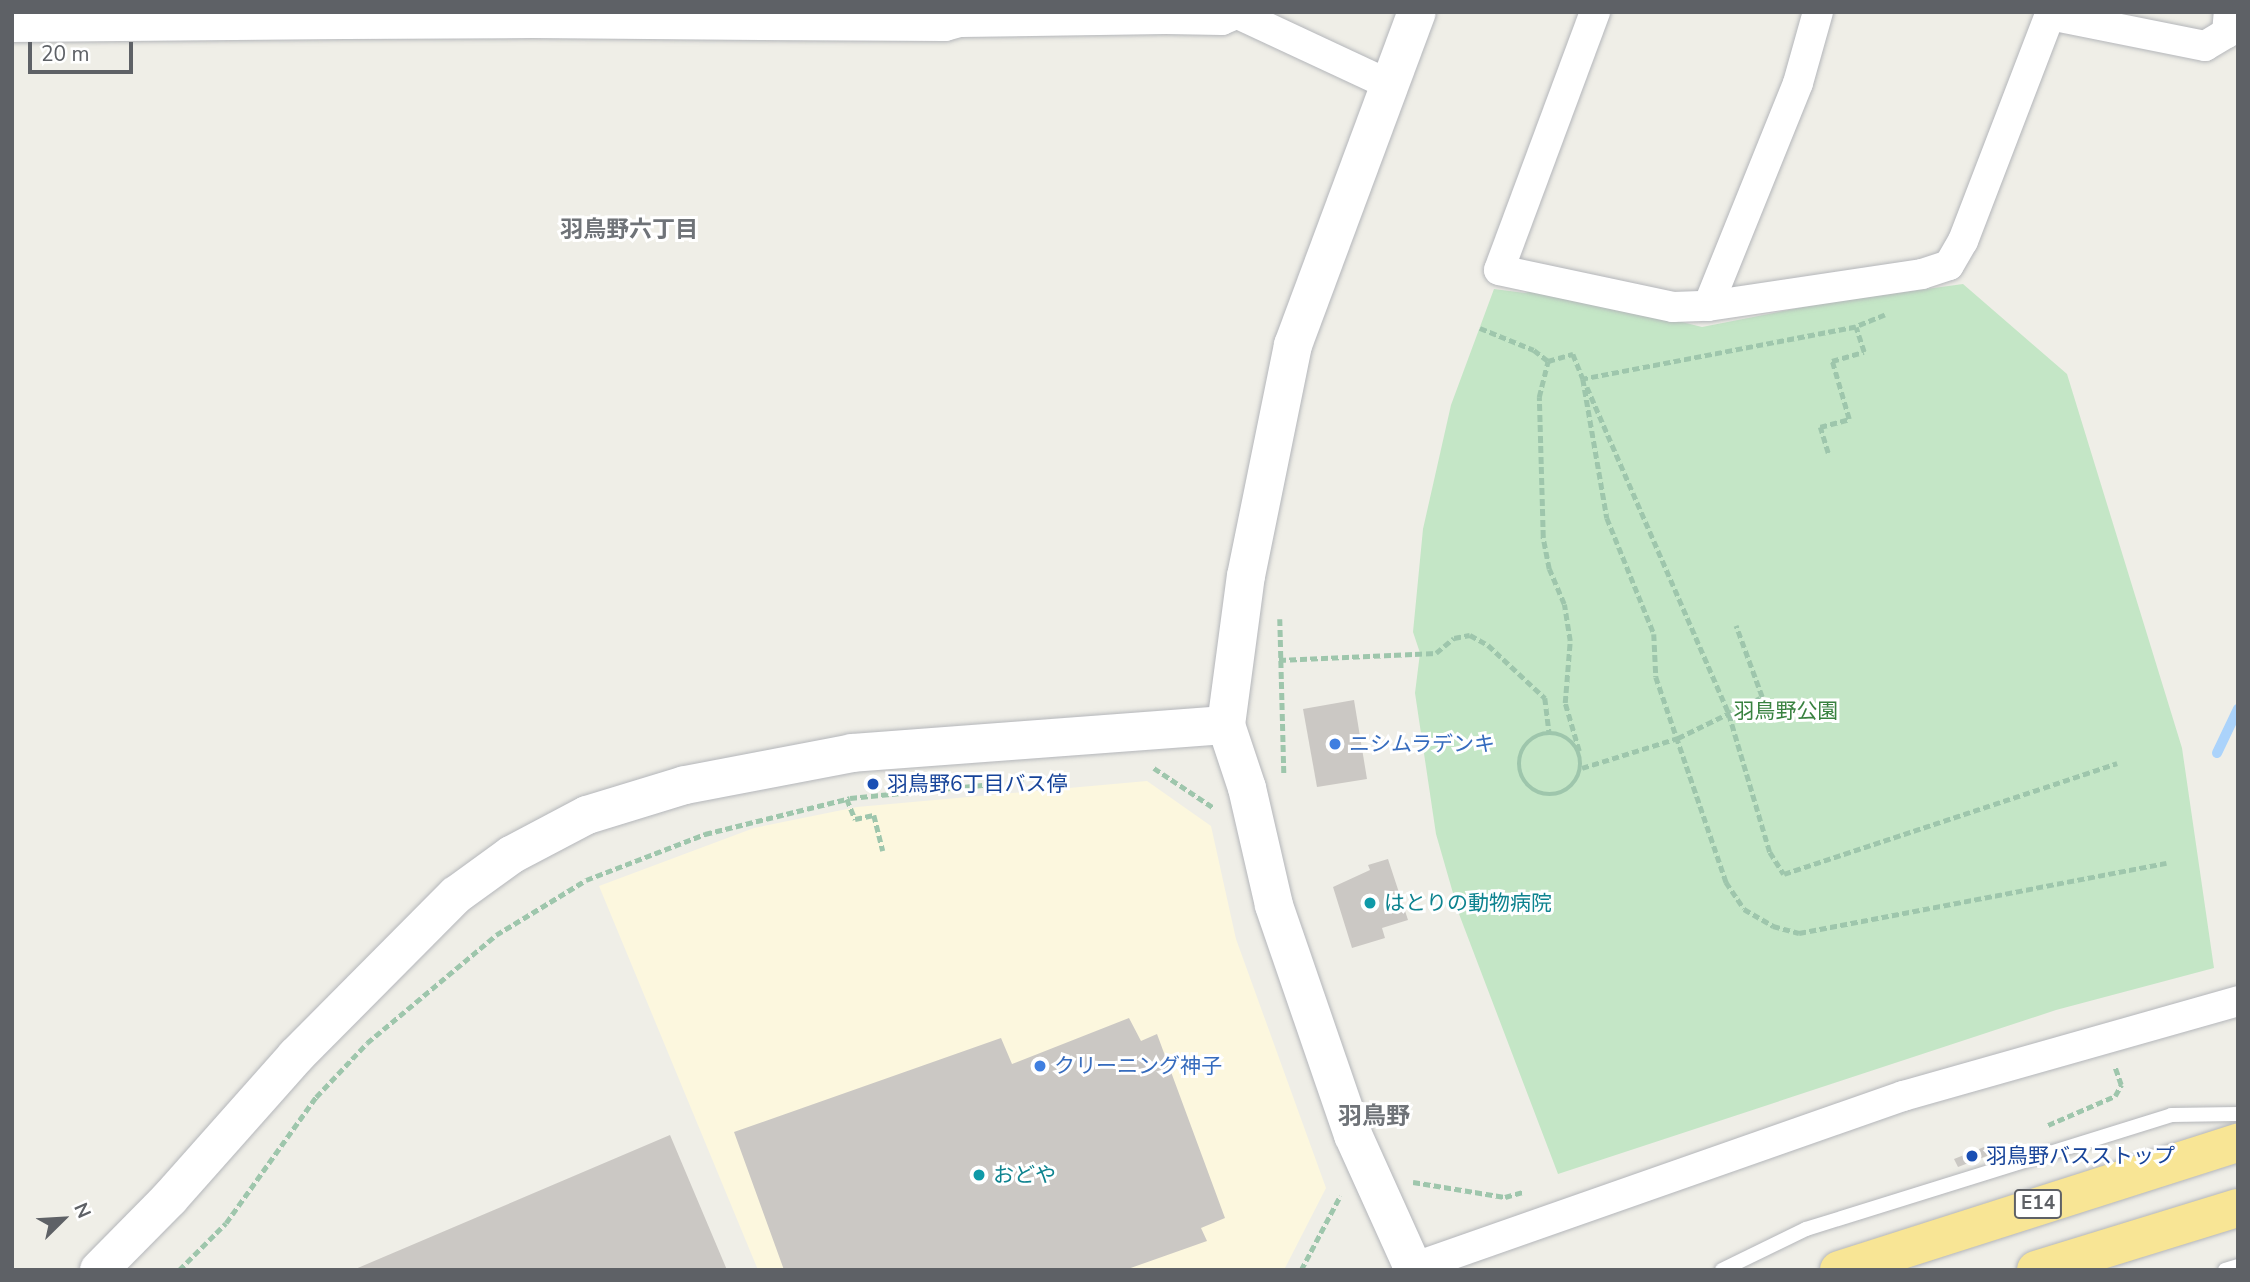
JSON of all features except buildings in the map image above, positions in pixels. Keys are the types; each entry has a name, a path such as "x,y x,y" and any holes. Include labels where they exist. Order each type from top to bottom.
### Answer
{"highway":[{"name":"E14","path":"1839,1270 2238,1143"},
{"path":"2036,1270 2238,1208"}],"street":[{"path":"1417,12 1293,345 1244,588 1226,725 1247,788 1274,905 1349,1122 1411,1269 1903,1096 2238,1001"},
{"path":"1595,12 1499,270 1673,307 1708,306 1922,274 1949,265 1963,241 2050,13 2205,46 2227,33 2229,12"},
{"path":"1708,306 1798,83 1818,12"},
{"path":"12,27 135,20 344,18 756,19 945,26 962,17 1166,15 1222,20 1240,14 1390,85"},
{"path":"99,1270 170,1198 296,1056 456,895 510,855 568,825 685,785 852,753 1226,725"}],"lane":[{"path":"1722,1270 1806,1229 2171,1115 2238,1114"},
{"path":"2225,1270 2238,1266"}],"path":[{"path":"1583,379 1856,327 1892,312"},
{"path":"1828,453 1820,427 1849,419 1832,361 1864,352 1856,327"},
{"path":"1480,328 1534,350 1548,361"},
{"path":"1548,361 1573,354 1730,714 1770,852 1784,874 2117,763"},
{"path":"1548,361 1539,397 1543,537 1566,616 1570,641 1565,703 1579,751 1582,768 1574,785 1559,795 1542,795 1526,786 1518,769 1521,751 1532,737 1549,732 1567,737 1579,751"},
{"path":"1583,379 1607,518 1654,634 1656,677 1726,882 1744,909 1773,926 1799,933 2166,863"},
{"path":"1281,605 1279,660 1285,789"},
{"path":"1582,768 1678,738 1762,697 1736,626"},
{"path":"1279,660 1436,653 1454,638 1470,635 1488,645 1545,698 1549,732"},
{"path":"1152,766 1218,810"},
{"path":"179,1270 226,1223 316,1097 367,1043 496,935 586,880 750,821 847,799 1031,780"},
{"path":"847,799 855,820 874,815 883,851"},
{"path":"1407,1169 1412,1182 1492,1195 1505,1197 1531,1189"},
{"path":"1301,1270 1342,1193"}],"shaded area":[{"name":"おどや","path":"1147,781 1211,826 1236,939 1326,1188 1284,1270 758,1270 599,886 754,828 857,807"}],"green space":[{"name":"羽鳥野公園","path":"1963,284 2067,374 2182,748 2214,968 2056,1010 1558,1174 1459,914 1436,834 1415,693 1420,653 1413,632 1423,529 1451,405 1494,289 1525,293 1541,287 1702,327 1824,303"}],"waterway":[{"path":"2217,753 2238,709"}],"place":[{"name":"ニシムラデンキ","path":"1335,744"},
{"name":"羽鳥野6丁目バス停","path":"873,784"},
{"name":"はとりの動物病院","path":"1370,903"},
{"name":"クリーニング神子","path":"1040,1066"},
{"name":"羽鳥野バスストップ","path":"1972,1156"},
{"name":"おどや","path":"979,1175"}],"district":[{"name":"羽鳥野六丁目","path":"629,230"},
{"name":"羽鳥野","path":"1374,1117"}]}
